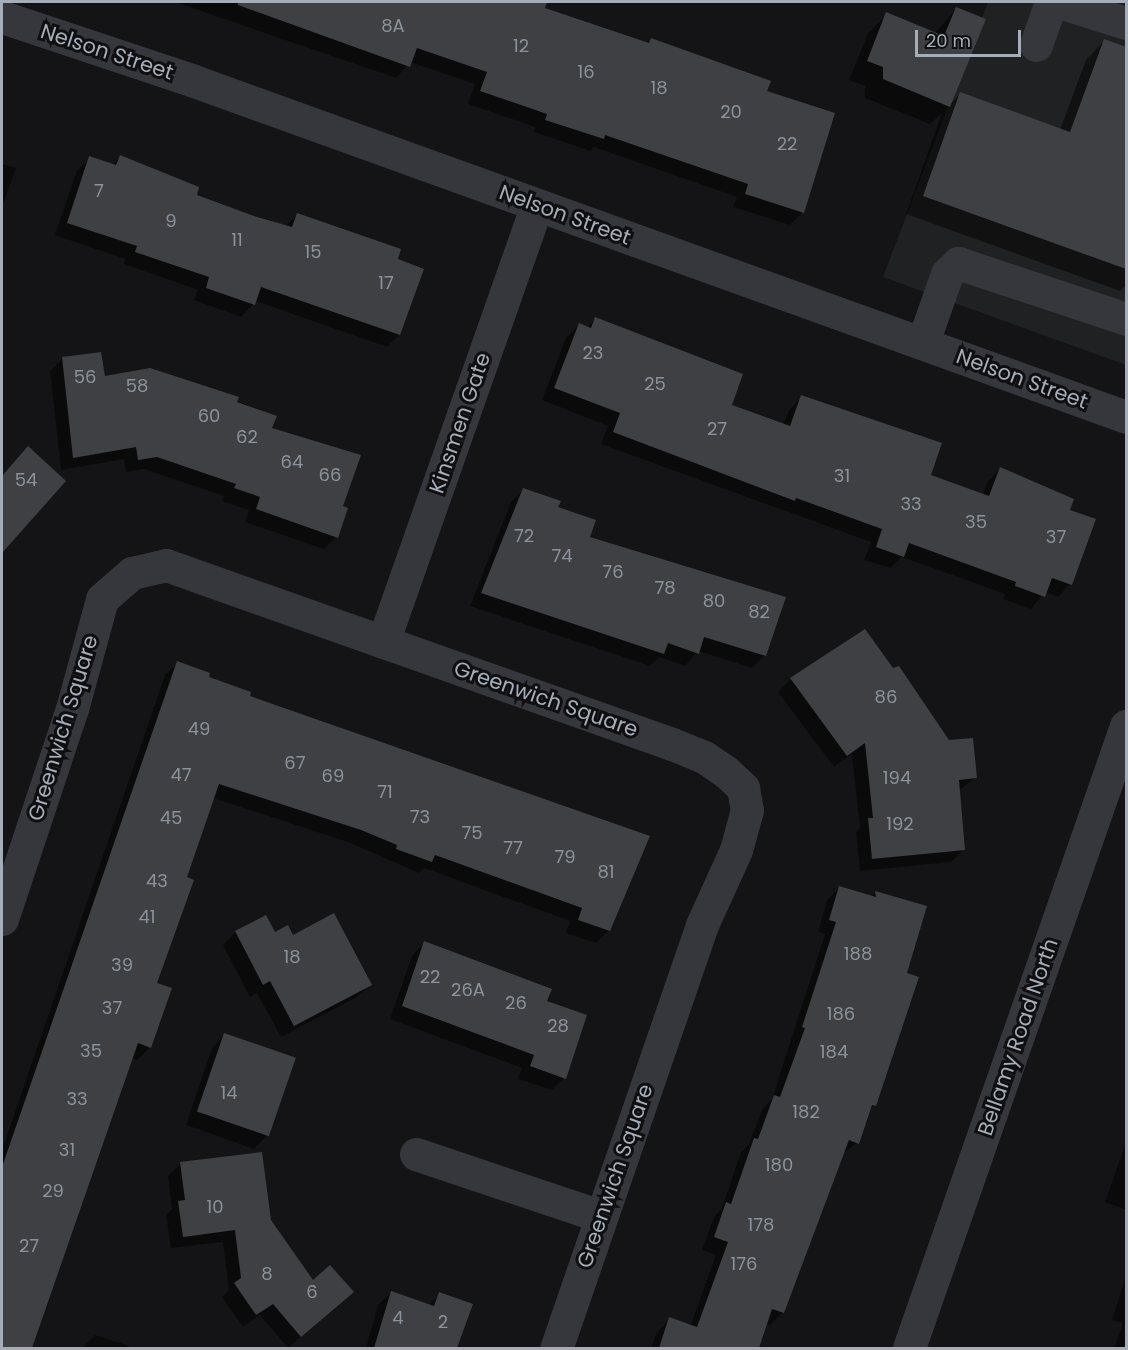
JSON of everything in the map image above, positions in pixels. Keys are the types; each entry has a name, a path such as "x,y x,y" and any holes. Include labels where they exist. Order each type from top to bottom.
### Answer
{"street":[{"path":"1036,45 1051,2"},
{"path":"1059,2 1126,23"},
{"name":"Nelson Street","path":"2,17 194,81 1126,417"},
{"name":"Kinsmen Gate","path":"383,642 537,205"},
{"path":"923,342 947,274 958,263 1126,319"},
{"name":"Greenwich Square","path":"2,919 72,709 102,599 132,573 166,565 704,757 743,788 747,810 736,850 702,925 556,1348"},
{"name":"Bellamy Road North","path":"909,1348 1126,726"},
{"path":"416,1154 600,1216"}],"shaded area":[{"path":"988,2 1126,2 1126,365 883,277"}],"building":[{"path":"238,2 547,2 545,8 649,43 651,38 771,81 767,91 835,113 804,213 745,194 748,184 605,135 604,139 545,120 547,114 480,91 487,72 417,48 410,67 238,5"},
{"path":"956,7 986,19 950,107 883,79 883,67 867,61 886,12 944,36"},
{"path":"1104,39 1126,47 1126,269 923,196 960,92 1070,132"},
{"path":"120,155 199,187 197,195 257,217 292,227 297,213 401,249 398,259 424,269 400,335 261,287 255,305 206,288 209,277 135,252 137,246 67,223 89,156 116,165"},
{"path":"595,317 743,374 732,405 790,426 801,395 942,443 931,475 989,496 1000,467 1074,499 1070,510 1096,519 1072,585 1052,578 1045,597 1015,586 1016,582 909,543 904,557 876,547 882,529 796,498 795,501 613,432 620,413 554,388 579,323 591,328"},
{"path":"101,352 105,376 150,368 239,397 237,402 277,416 272,428 361,455 343,506 348,508 338,538 256,509 260,497 234,488 236,484 157,457 138,460 136,447 73,458 62,357"},
{"path":"28,446 66,481 2,553 2,476"},
{"path":"523,488 561,501 558,507 596,520 590,537 786,597 766,656 704,637 699,654 668,643 664,654 481,593"},
{"path":"865,629 893,668 899,666 949,740 973,738 977,778 959,780 965,850 872,859 868,818 873,818 865,743 847,756 790,678"},
{"path":"177,661 210,673 209,677 251,692 250,696 650,836 610,931 578,920 582,908 435,855 432,862 396,849 397,845 361,830 219,784 187,877 194,880 157,983 172,988 151,1048 138,1043 32,1348 2,1348 2,1167"},
{"path":"839,886 876,897 875,891 927,906 907,973 919,977 876,1106 872,1105 859,1144 849,1140 784,1313 772,1309 759,1348 659,1348 669,1317 697,1327 728,1242 714,1237 726,1202 731,1204 754,1138 758,1139 774,1095 780,1097 805,1028 802,1027 836,922 829,920"},
{"path":"334,913 372,985 294,1026 270,981 263,985 235,931 266,915 275,932 288,925 293,935"},
{"path":"424,941 552,989 547,1001 587,1015 566,1079 530,1066 534,1055 402,1006"},
{"path":"224,1033 296,1058 269,1136 197,1111"},
{"path":"262,1152 271,1220 313,1280 330,1265 354,1292 301,1337 273,1304 256,1315 234,1283 241,1278 235,1230 183,1237 178,1201 185,1200 180,1162"},
{"path":"391,1291 434,1306 439,1292 473,1304 457,1348 374,1348"}]}
